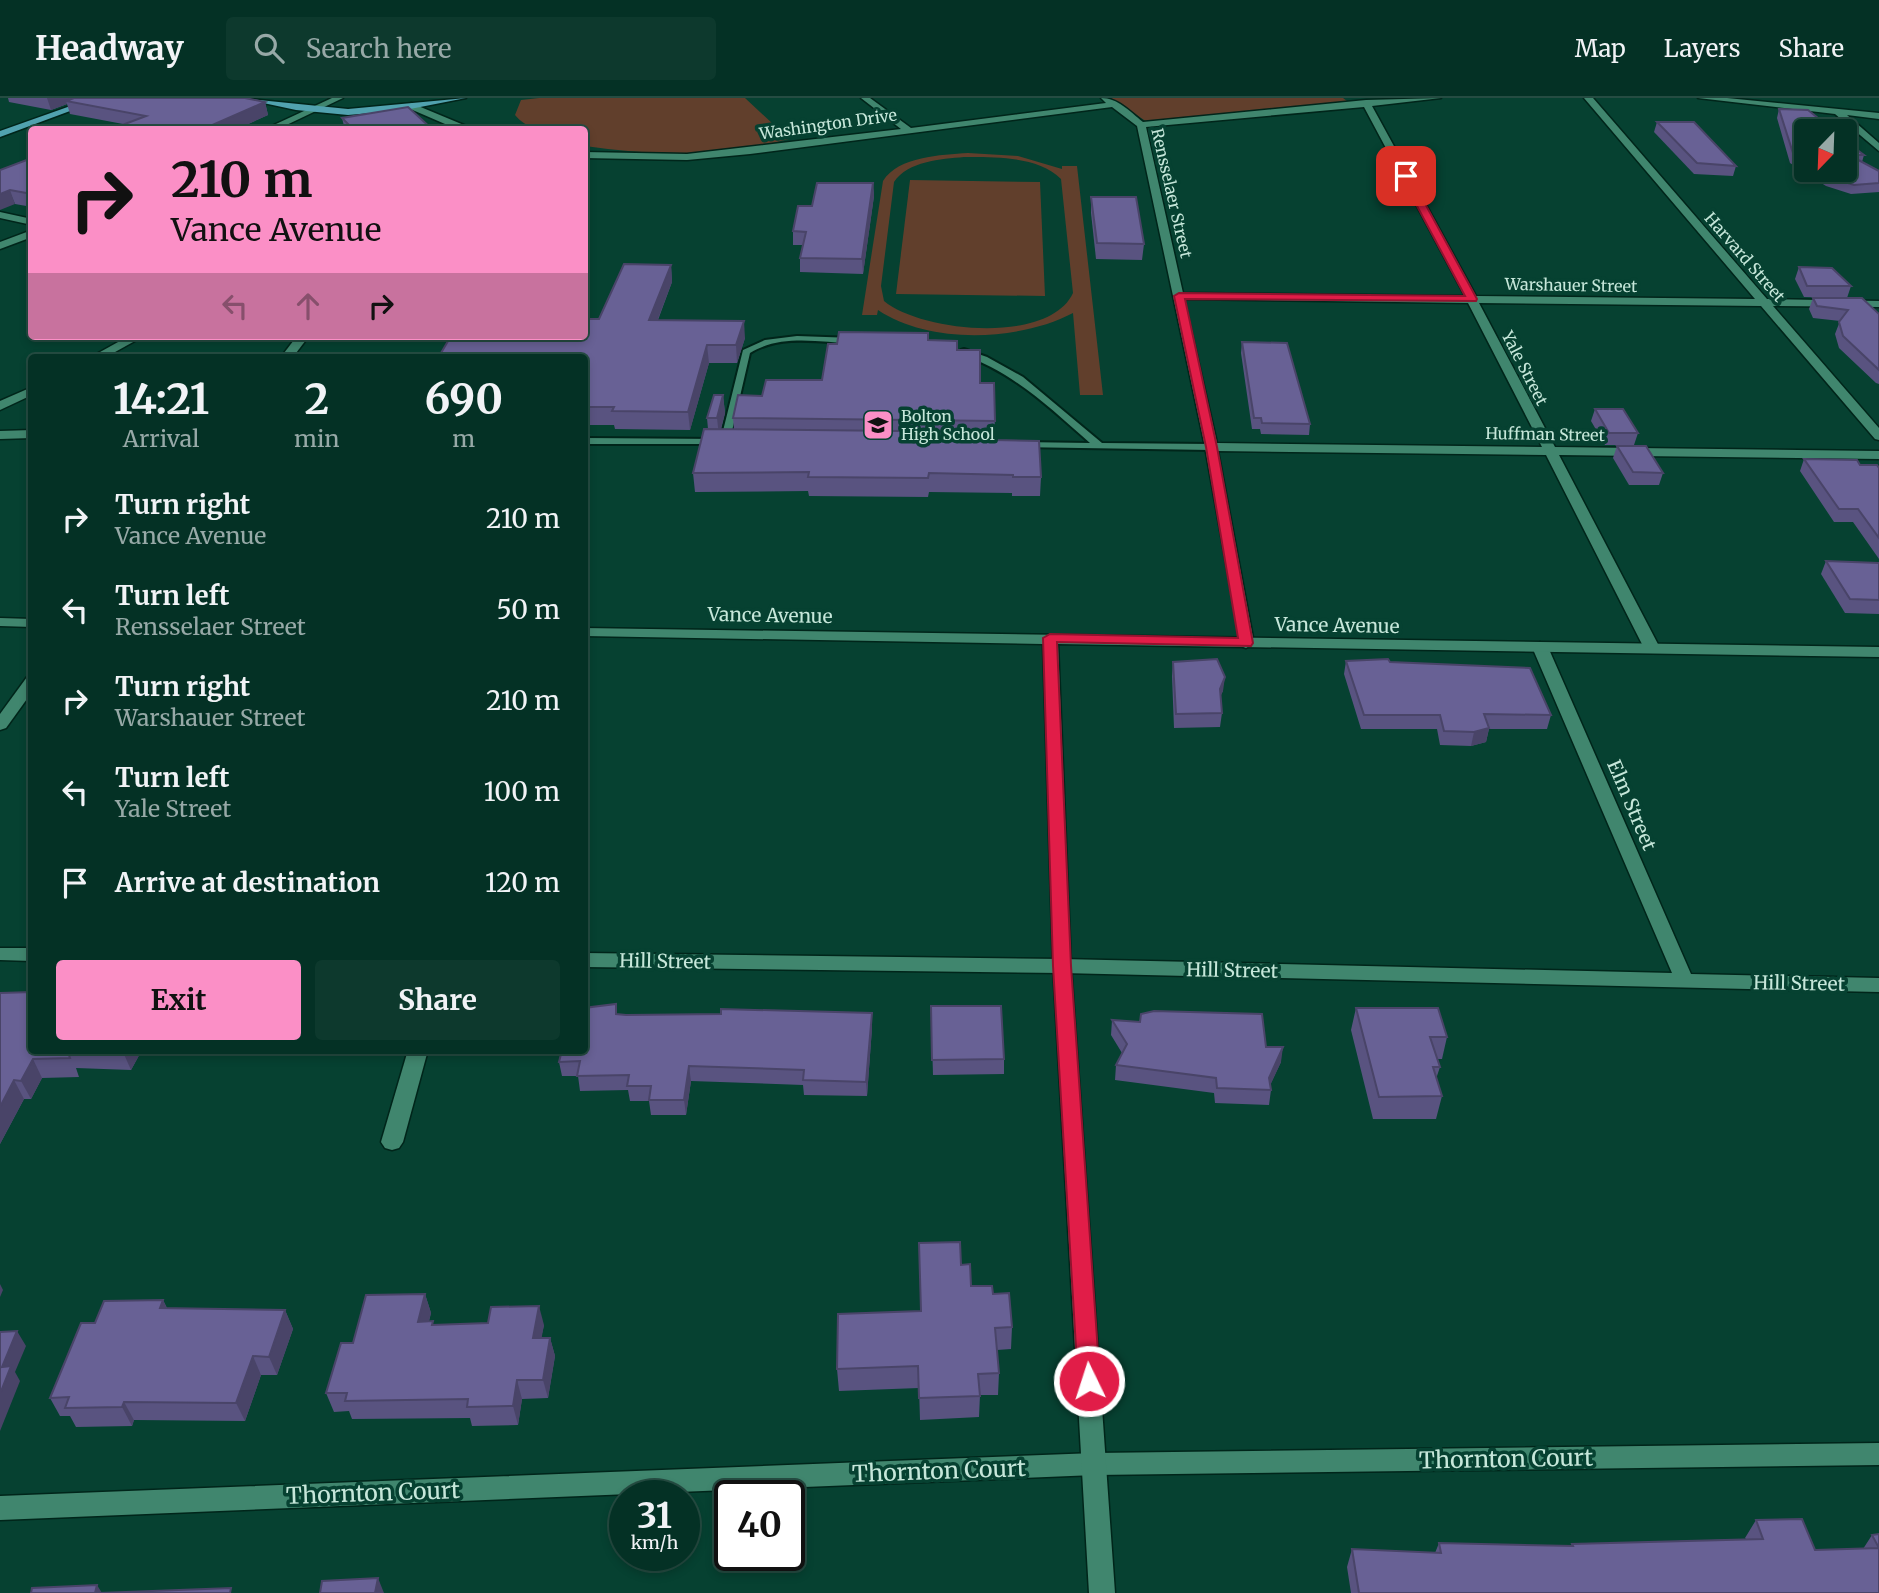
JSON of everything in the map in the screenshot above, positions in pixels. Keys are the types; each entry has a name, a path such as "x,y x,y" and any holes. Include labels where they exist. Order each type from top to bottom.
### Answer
{"main road":[{"path":"0,134 101,98"},
{"path":"244,98 312,110 346,112 462,98"}],"street":[{"path":"276,126 339,98"},
{"path":"865,98 907,130"},
{"path":"1142,125 1437,98"},
{"name":"Harvard Street","path":"1588,98 1879,436"},
{"path":"1702,98 1879,116"},
{"name":"Washington Drive","path":"588,155 687,157 907,130 1110,101"},
{"name":"Rensselaer Street","path":"1110,101 1142,125 1211,447 1246,643"},
{"name":"Yale Street","path":"1366,103 1472,299 1652,649"},
{"path":"411,106 458,126"},
{"path":"1838,110 1879,148"},
{"path":"0,215 28,221"},
{"path":"0,246 28,235"},
{"name":"Warshauer Street","path":"1179,296 1879,304"},
{"path":"103,354 130,340"},
{"path":"289,354 300,340"},
{"path":"0,406 28,392"},
{"path":"0,435 28,435"},
{"name":"Huffman Street","path":"1211,447 1879,455"},
{"path":"0,622 28,623"},
{"name":"Vance Avenue","path":"588,632 1879,652"},
{"path":"1050,638 1062,966 1102,1593"},
{"name":"Elm Street","path":"1540,647 1685,981"},
{"path":"0,725 28,686"},
{"path":"0,954 28,955"},
{"name":"Hill Street","path":"588,960 1062,966 1879,985"},
{"path":"392,1142 417,1054"},
{"name":"Thornton Court","path":"0,1508 1094,1464 1879,1454"}],"lane":[{"path":"725,442 746,352 754,345 787,340 865,341"},
{"path":"957,350 992,362 1015,374 1100,446"},
{"path":"588,441 739,442"},
{"path":"1002,445 1211,447"}],"shaded area":[{"path":"745,98 789,139 738,149 687,153 636,152 588,146 588,126 530,126 522,122 515,115 521,100"},
{"path":"1111,98 1343,98 1347,101 1147,122"},
{"path":"968,153 1018,156 1062,169 1062,166 1077,166 1103,395 1080,395 1073,313 1027,329 1002,334 975,335 923,329 878,310 877,315 862,315 883,181 899,166 921,158","holes":["964,157 1016,159 1052,171 1061,179 1073,293 1060,310 1039,321 1012,327 983,328 926,320 902,312 884,301 881,286 894,182 916,165"]},
{"path":"910,180 1040,182 1045,296 896,294"}],"building":[{"path":"74,98 245,98 265,102 210,126 120,126 146,116 66,101"},
{"path":"408,107 429,126 350,126 342,118"},
{"path":"1779,109 1808,110 1819,119 1794,119 1793,153"},
{"path":"1657,122 1694,122 1736,166 1697,163"},
{"path":"1857,159 1879,171 1879,183 1854,185 1845,182 1857,182"},
{"path":"28,160 28,193 10,190 0,194 0,170"},
{"path":"817,183 873,183 862,259 800,258 806,232 793,231 798,206 812,206"},
{"path":"1091,197 1136,197 1144,244 1097,243"},
{"path":"624,264 671,265 649,320 744,321 736,345 707,345 688,412 612,411 614,407 588,407 588,354 432,354 441,353 449,340 588,340 588,319 599,319"},
{"path":"1799,267 1832,268 1851,286 1807,286"},
{"path":"1813,298 1862,298 1879,314 1879,370 1843,336 1839,322 1848,310 1817,306"},
{"path":"839,332 928,333 928,340 957,341 957,350 980,350 980,383 994,383 995,421 733,418 738,395 762,396 766,380 822,380 828,344 837,344"},
{"path":"1242,342 1287,343 1310,424 1262,423 1261,418 1254,418"},
{"path":"714,395 723,395 717,418 707,418"},
{"path":"1595,409 1623,409 1638,433 1609,433"},
{"path":"704,429 995,432 995,440 1039,441 1041,477 929,473 928,478 808,477 809,472 693,473"},
{"path":"1617,446 1646,446 1663,473 1633,472"},
{"path":"1804,459 1857,460 1860,465 1877,465 1879,538 1858,509 1839,509"},
{"path":"1826,561 1879,563 1879,600 1850,599"},
{"path":"1217,659 1225,677 1220,689 1222,713 1176,714 1173,662"},
{"path":"1388,659 1390,662 1530,668 1551,715 1484,714 1489,728 1474,732 1444,731 1440,715 1364,715 1346,661"},
{"path":"28,992 28,1054 68,1054 70,1058 33,1059 21,1081 14,1080 0,1107 0,993"},
{"path":"616,1004 616,1014 626,1015 721,1014 721,1009 872,1013 866,1082 803,1080 804,1070 689,1066 684,1100 649,1100 651,1086 627,1086 629,1075 577,1076 580,1061 559,1062 561,1054 588,1054 588,1008"},
{"path":"931,1006 1001,1006 1004,1059 932,1060"},
{"path":"1356,1008 1438,1008 1447,1037 1430,1037 1440,1067 1433,1067 1442,1096 1379,1097"},
{"path":"1154,1011 1262,1014 1266,1047 1283,1047 1269,1078 1271,1090 1217,1088 1216,1078 1116,1065 1127,1044 1112,1020 1140,1022 1141,1014"},
{"path":"960,1242 961,1265 970,1264 971,1286 992,1286 993,1294 1009,1293 1012,1327 995,1328 999,1373 978,1374 980,1396 919,1398 918,1366 837,1369 838,1314 921,1311 919,1243"},
{"path":"425,1294 418,1322 433,1321 432,1325 488,1323 491,1307 539,1306 533,1338 550,1338 543,1380 517,1380 513,1406 467,1407 468,1399 345,1401 347,1393 326,1393 341,1343 353,1343 366,1295"},
{"path":"163,1300 160,1308 285,1310 269,1357 253,1356 236,1403 124,1402 122,1407 65,1408 69,1397 50,1398 81,1323 95,1323 104,1301"},
{"path":"17,1331 2,1367 11,1366 0,1394 0,1332"},
{"path":"1802,1519 1815,1550 1879,1548 1879,1593 1359,1593 1352,1549 1441,1553 1439,1543 1573,1546 1572,1544 1763,1539 1756,1520"},
{"path":"1879,1534 1879,1548 1872,1535"},
{"path":"378,1578 375,1593 320,1593 322,1581"},
{"path":"97,1585 95,1593 31,1593 32,1588"},
{"path":"231,1588 230,1593 99,1593"}],"place":[{"name":"Bolton High School","path":"878,425"}],"route":[{"path":"1089,1381 1062,966 1050,638 1246,643 1211,447 1179,296 1472,299 1406,176"}]}
